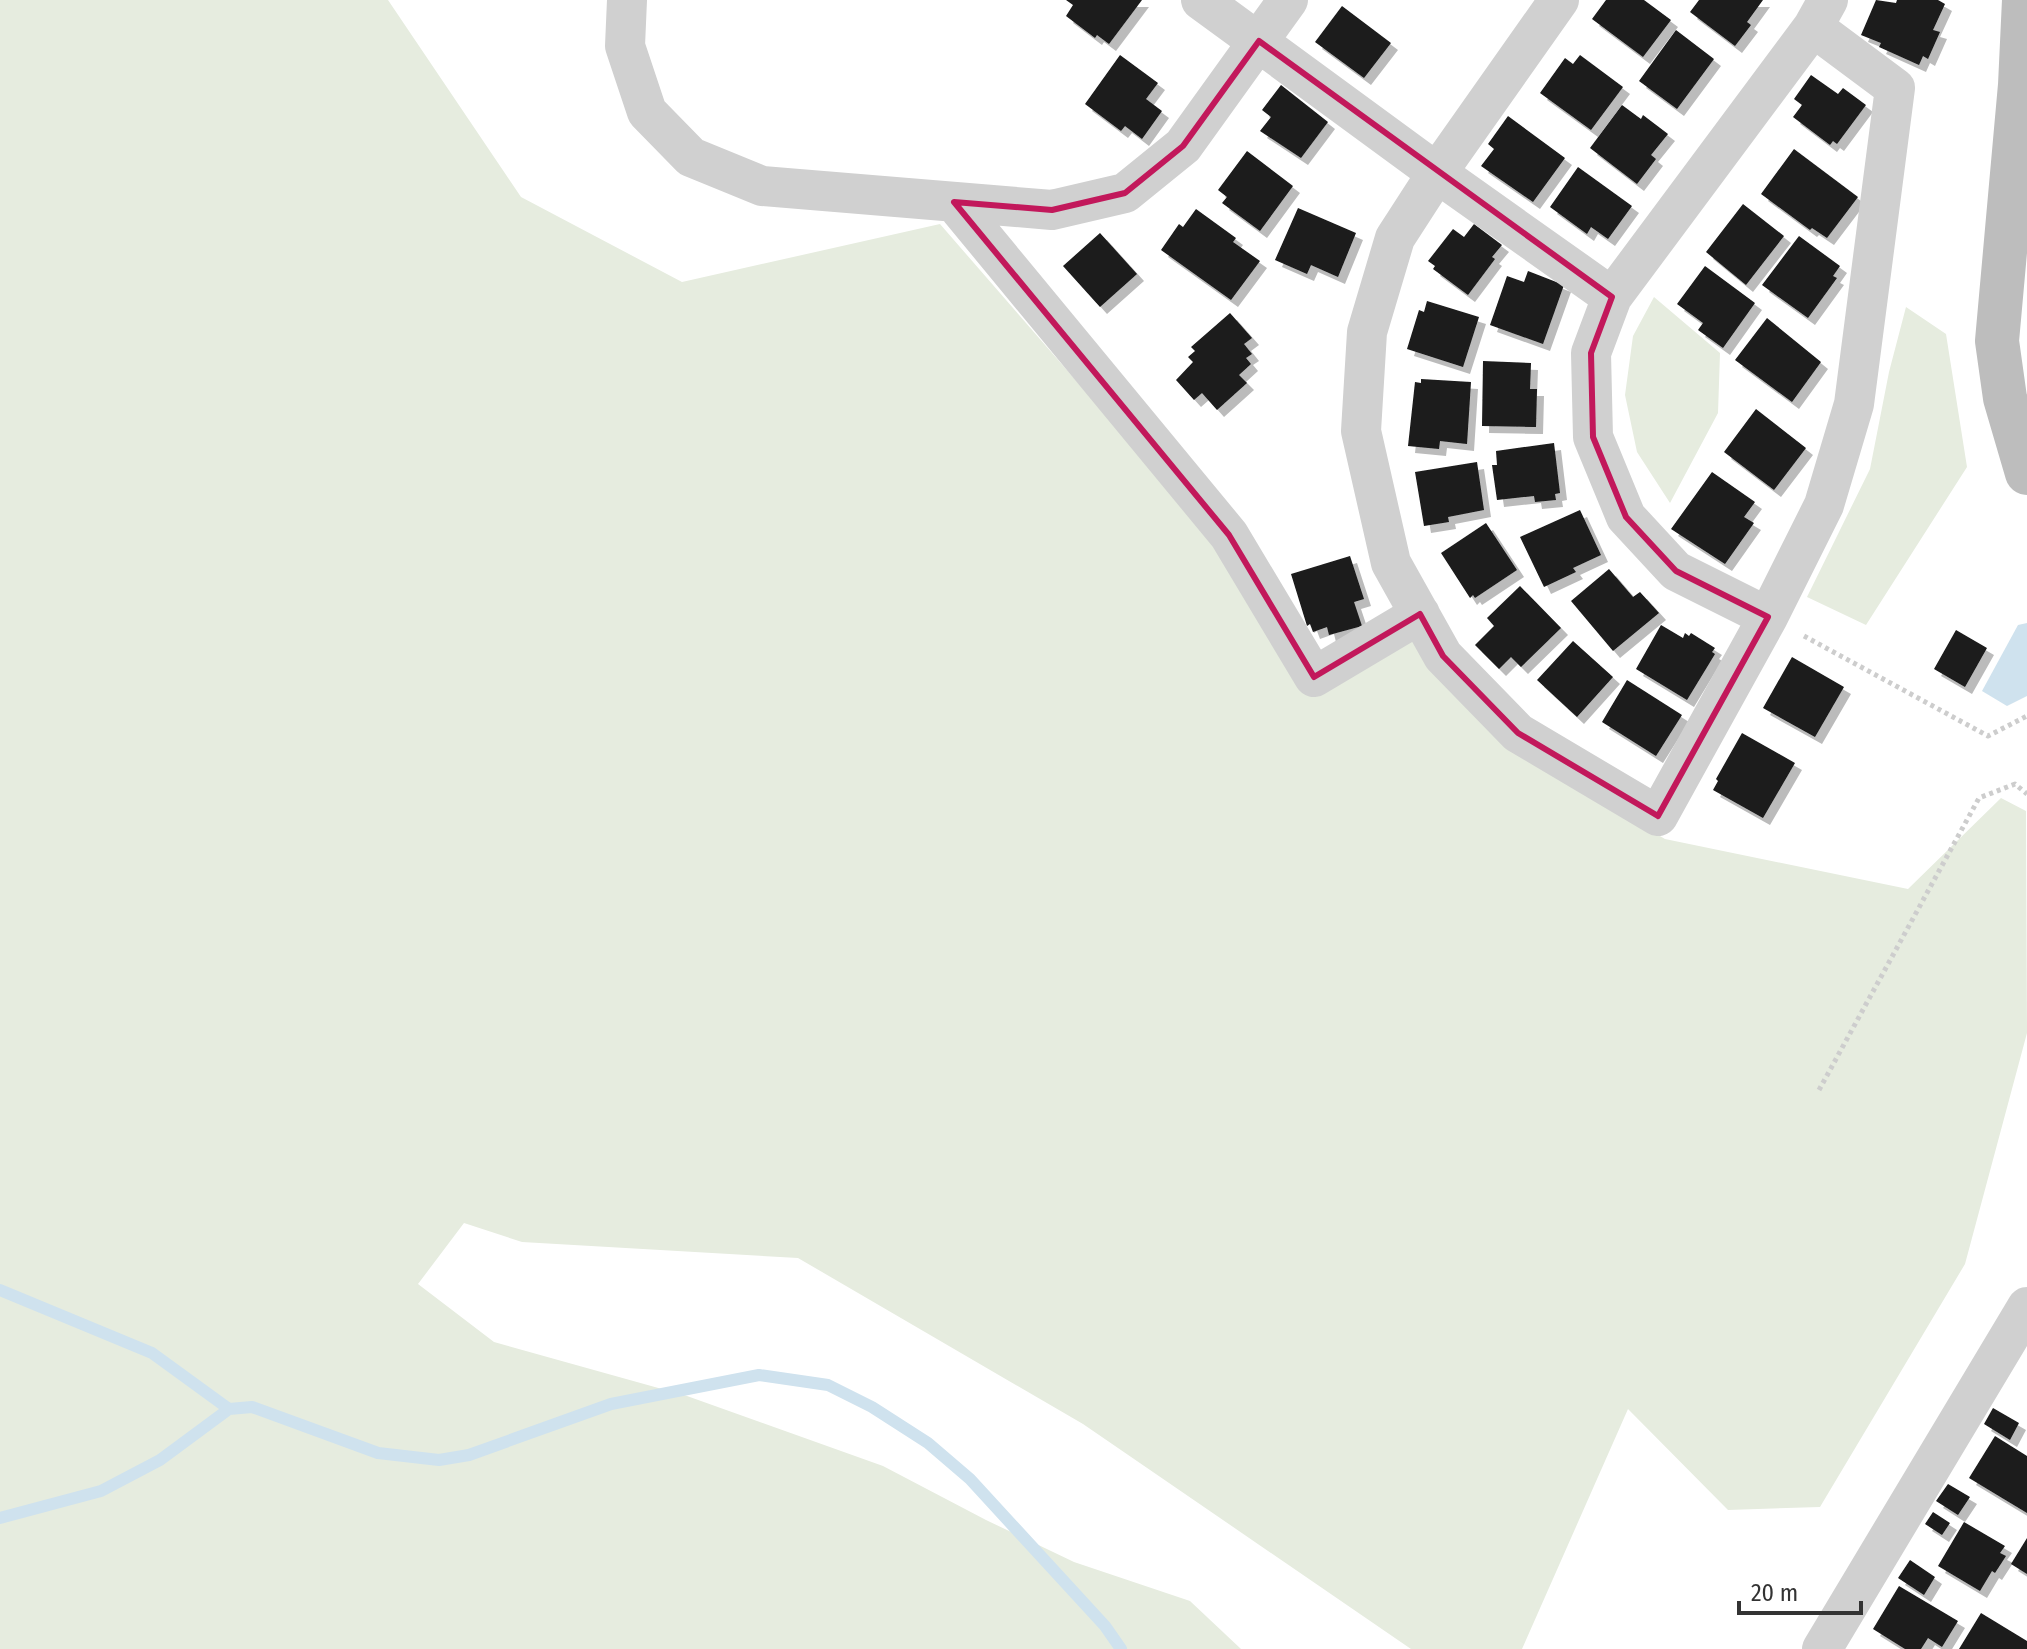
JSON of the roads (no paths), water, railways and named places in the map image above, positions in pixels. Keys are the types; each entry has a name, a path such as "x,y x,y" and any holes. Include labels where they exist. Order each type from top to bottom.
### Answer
{"street":[{"path":"627,0 625,46 647,112 691,157 762,186 1052,210 1125,193 1183,146 1288,0"},
{"path":"1201,0 1612,297"},
{"path":"1559,0 1395,238 1367,332 1361,431 1391,563 1443,656 1518,733 1658,816 1768,617 1824,505 1854,404 1895,88 1820,13 1612,297 1591,353 1593,437 1626,517 1676,571 1768,617"},
{"path":"2024,0 2023,85 1997,341 2005,398 2027,473"},
{"path":"954,202 1229,535 1314,677 1420,614"},
{"path":"1822,1649 2027,1307"}],"water":[{"path":"2027,623 2027,696 2007,706 1982,691 2018,625"}],"waterway":[{"path":"0,1290 152,1353 229,1409"},
{"path":"0,1518 101,1491 160,1460 229,1409 252,1407 378,1453 439,1460 469,1455 611,1404 759,1375 828,1385 872,1407 928,1443 970,1479 1105,1626 1121,1649"}]}
